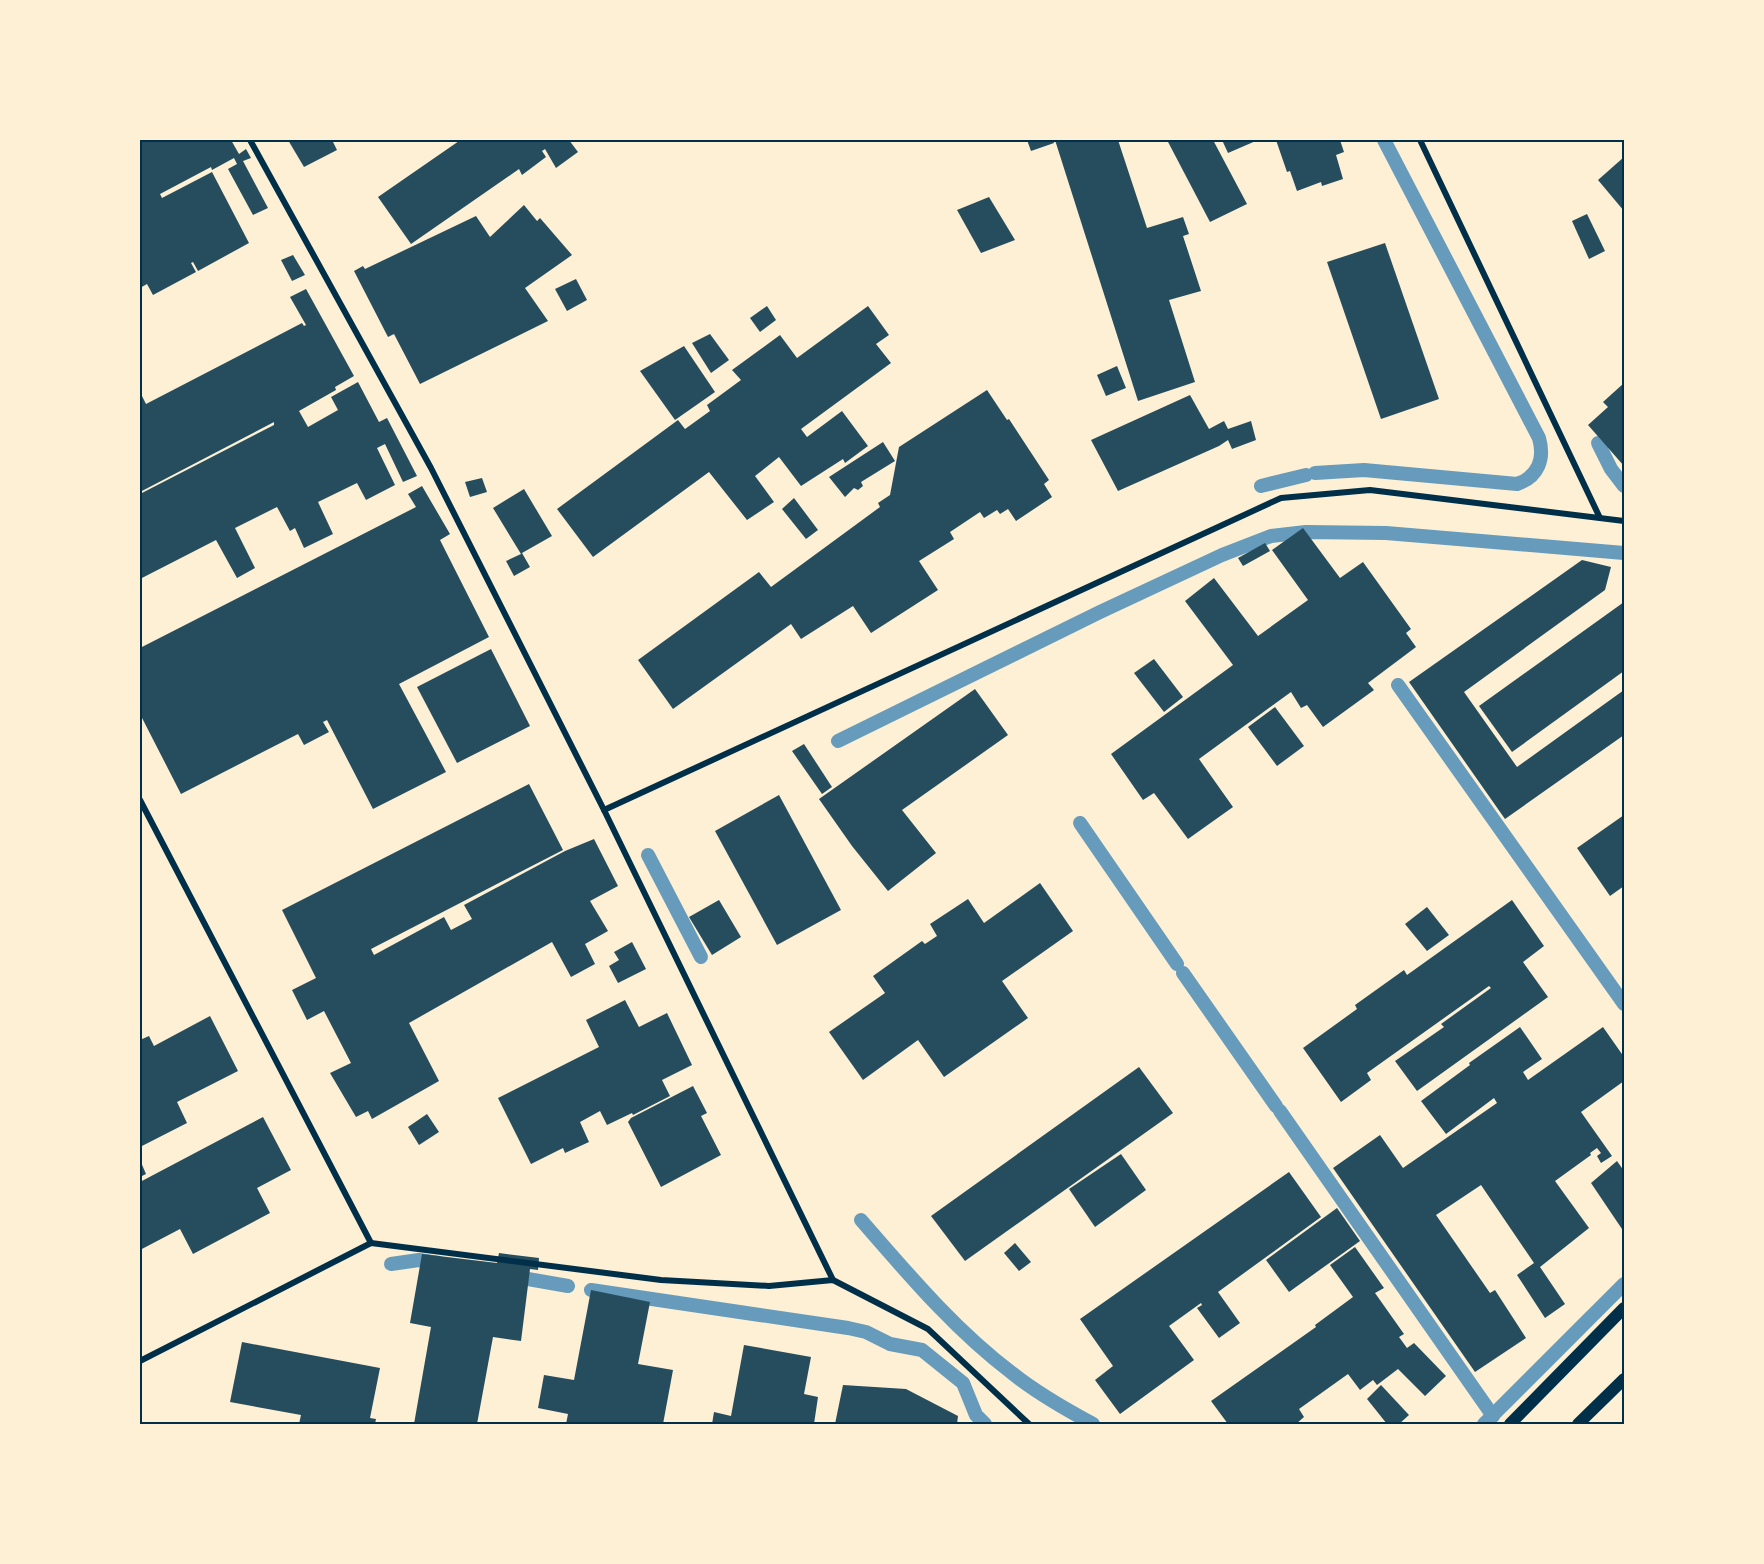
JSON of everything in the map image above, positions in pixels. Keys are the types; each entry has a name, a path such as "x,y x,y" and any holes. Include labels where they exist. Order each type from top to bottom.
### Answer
{"main road":[{"path":"1510,1425 1624,1308"},
{"path":"1578,1425 1624,1379"}],"street":[{"path":"250,140 431,468 604,810 833,1280"},
{"path":"1420,140 1600,518"},
{"path":"604,810 1281,498 1370,490 1624,521"},
{"path":"140,800 371,1243"},
{"path":"140,1361 371,1243 662,1280 769,1286 833,1280 928,1329 1029,1425"}],"building":[{"path":"140,140 231,140 239,154 246,149 251,158 243,161 268,208 253,215 228,169 237,164 234,158 212,170 211,167 160,194 162,198 212,172 249,243 198,271 193,262 191,263 196,272 153,295 147,284 140,288"},
{"path":"288,140 332,140 337,150 304,167"},
{"path":"569,140 578,152 556,168 545,149 542,151 546,157 522,175 519,169 411,244 378,197 459,141"},
{"path":"1027,140 1053,140 1054,143 1031,151"},
{"path":"1055,140 1118,140 1147,228 1183,217 1189,234 1183,236 1201,291 1169,300 1195,382 1138,401"},
{"path":"1167,140 1213,140 1247,204 1210,222"},
{"path":"1222,140 1258,140 1228,153"},
{"path":"1276,140 1340,140 1344,152 1336,155 1343,179 1322,186 1321,182 1297,191 1290,171 1287,172"},
{"path":"1624,157 1624,211 1598,180"},
{"path":"989,197 1015,240 981,253 957,210"},
{"path":"524,205 537,221 540,218 572,255 525,288 548,321 420,384 394,334 388,337 354,271 363,266 365,269 476,216 490,237"},
{"path":"1587,214 1605,251 1589,259 1572,221"},
{"path":"1385,243 1439,399 1381,419 1327,262"},
{"path":"293,255 305,275 292,281 281,260"},
{"path":"576,279 587,300 567,311 555,289"},
{"path":"306,289 354,376 335,387 336,390 299,411 308,427 338,410 331,397 358,382 379,422 387,418 417,476 403,482 385,444 377,448 395,485 366,500 357,483 318,502 333,534 304,548 295,528 290,531 277,507 235,528 255,568 237,578 216,540 140,579 140,514 142,513 140,494 274,425 274,422 140,492 140,397 142,396 146,404 302,323 306,325 290,297"},
{"path":"767,306 776,320 760,332 750,318"},
{"path":"868,306 889,335 876,344 891,363 801,429 807,437 842,411 868,446 845,463 843,459 801,486 779,457 755,476 774,502 747,520 709,472 593,557 557,509 678,420 685,429 710,411 707,405 741,380 732,370 780,335 797,358"},
{"path":"710,334 729,360 711,373 692,343"},
{"path":"684,346 715,392 675,420 640,371"},
{"path":"1117,366 1126,388 1106,396 1097,375"},
{"path":"1624,383 1624,466 1588,425 1608,407 1603,402"},
{"path":"987,390 1049,480 1044,484 1052,497 1016,521 1008,509 1000,514 997,510 984,518 980,512 950,532 954,539 919,561 938,590 871,633 853,606 801,639 791,624 673,709 638,660 759,572 771,587 880,507 878,503 890,495 899,447"},
{"path":"1190,395 1209,429 1224,421 1228,429 1251,421 1256,440 1232,449 1228,440 1118,491 1091,440"},
{"path":"883,442 895,461 861,482 863,486 858,490 854,488 845,497 829,477"},
{"path":"482,478 487,492 470,497 465,482"},
{"path":"422,486 450,534 440,540 489,637 399,684 446,772 373,809 327,720 323,722 329,732 304,745 298,734 181,794 140,714 140,648 416,507 408,494"},
{"path":"524,489 552,536 522,553 530,567 514,576 506,561 521,554 493,508"},
{"path":"794,498 818,530 806,539 782,509"},
{"path":"1303,528 1340,578 1363,562 1411,629 1406,633 1416,647 1368,683 1374,690 1323,727 1307,705 1301,708 1291,692 1199,759 1233,807 1188,839 1154,793 1143,800 1111,754 1233,665 1185,601 1214,578 1258,636 1308,600 1272,550"},
{"path":"1265,543 1270,551 1243,566 1238,558"},
{"path":"1582,560 1611,567 1605,590 1464,692 1517,767 1624,690 1624,735 1505,819 1409,682"},
{"path":"1624,602 1624,671 1512,752 1479,706"},
{"path":"491,649 530,726 457,763 417,687"},
{"path":"1154,659 1183,697 1164,712 1134,673"},
{"path":"975,689 1008,735 902,810 936,853 888,891 852,846 819,799"},
{"path":"1275,707 1304,746 1277,766 1248,727"},
{"path":"804,744 832,787 822,794 792,751"},
{"path":"529,784 563,850 371,949 374,955 444,917 451,930 472,919 464,905 565,851 594,839 618,886 590,901 608,931 585,944 595,964 571,977 552,942 409,1023 439,1081 372,1119 368,1111 356,1117 330,1073 351,1063 324,1011 307,1020 292,990 316,978 282,910"},
{"path":"779,795 841,910 777,945 715,831"},
{"path":"1624,815 1624,886 1610,896 1577,848"},
{"path":"1040,883 1073,931 1002,981 1028,1018 944,1077 918,1040 863,1080 829,1032 885,993 873,976 922,941 925,944 937,936 930,924 968,899 984,923"},
{"path":"719,900 741,937 712,955 689,917"},
{"path":"1512,900 1544,946 1523,962 1548,997 1417,1091 1395,1061 1444,1027 1441,1024 1491,988 1489,986 1367,1073 1371,1080 1341,1102 1303,1048 1357,1009 1355,1005 1404,970 1407,975"},
{"path":"1427,907 1449,935 1427,951 1405,924"},
{"path":"632,942 646,969 618,983 609,966 619,960 614,952"},
{"path":"625,1000 639,1027 667,1013 692,1065 662,1080 670,1096 607,1125 600,1111 580,1122 589,1142 565,1153 563,1148 531,1164 498,1098 599,1047 586,1020"},
{"path":"210,1016 238,1071 177,1102 187,1123 140,1147 140,1040 149,1036 154,1046"},
{"path":"1520,1027 1542,1059 1523,1072 1528,1080 1603,1027 1624,1057 1624,1081 1581,1112 1612,1156 1601,1163 1597,1156 1601,1153 1597,1148 1555,1181 1589,1228 1540,1267 1565,1304 1545,1318 1517,1275 1534,1263 1481,1185 1436,1215 1490,1293 1495,1290 1526,1338 1475,1372 1333,1168 1380,1135 1403,1168 1497,1103 1494,1098 1446,1134 1421,1101"},
{"path":"1139,1067 1173,1113 965,1261 931,1216"},
{"path":"693,1086 707,1113 701,1116 721,1155 661,1187 628,1122 631,1118"},
{"path":"427,1114 439,1132 419,1145 408,1127"},
{"path":"263,1117 291,1170 257,1188 270,1213 193,1254 180,1229 140,1250 140,1182"},
{"path":"1121,1154 1146,1190 1095,1227 1069,1189"},
{"path":"140,1160 146,1174 140,1177"},
{"path":"1617,1161 1624,1171 1624,1232 1591,1183"},
{"path":"1289,1172 1321,1217 1218,1292 1240,1323 1219,1338 1197,1308 1202,1305 1201,1303 1169,1326 1194,1360 1120,1414 1095,1380 1113,1366 1080,1319"},
{"path":"1337,1208 1360,1241 1289,1292 1266,1260"},
{"path":"1015,1243 1031,1262 1019,1271 1004,1253"},
{"path":"1355,1247 1384,1288 1375,1293 1404,1334 1399,1337 1407,1348 1414,1343 1446,1376 1425,1396 1398,1369 1377,1385 1373,1380 1360,1390 1348,1374 1299,1409 1304,1417 1296,1424 1228,1424 1211,1401 1316,1327 1315,1325 1353,1297 1330,1265"},
{"path":"499,1253 539,1258 538,1270 530,1269 521,1341 493,1337 477,1424 414,1424 431,1327 410,1323 422,1254 497,1263"},
{"path":"591,1290 650,1302 638,1364 673,1370 663,1424 566,1424 568,1414 538,1408 544,1375 574,1380"},
{"path":"242,1342 380,1368 370,1418 376,1419 375,1424 299,1424 301,1415 230,1402"},
{"path":"744,1345 811,1357 804,1394 818,1397 814,1424 712,1424 714,1412 731,1416"},
{"path":"843,1385 906,1389 958,1416 957,1424 835,1424"},
{"path":"1381,1385 1409,1415 1399,1424 1387,1424 1367,1399"}],"waterway":[{"path":"1315,473 1364,470 1517,484 1535,472 1540,460 1539,438 1384,140"},
{"path":"1598,443 1611,469 1624,486"},
{"path":"1261,486 1306,475"},
{"path":"838,741 1100,612 1222,555 1271,536 1306,532 1386,533 1624,553"},
{"path":"1398,685 1624,1004"},
{"path":"1080,823 1177,964"},
{"path":"648,855 701,957"},
{"path":"1183,973 1276,1106"},
{"path":"1280,1111 1493,1416"},
{"path":"861,1220 896,1261 971,1339 1041,1394 1093,1424"},
{"path":"391,1264 419,1260 439,1263"},
{"path":"511,1276 568,1286"},
{"path":"1484,1424 1624,1284"},
{"path":"591,1290 848,1328 866,1332 890,1344 922,1350 963,1383 976,1415 985,1424"}]}
